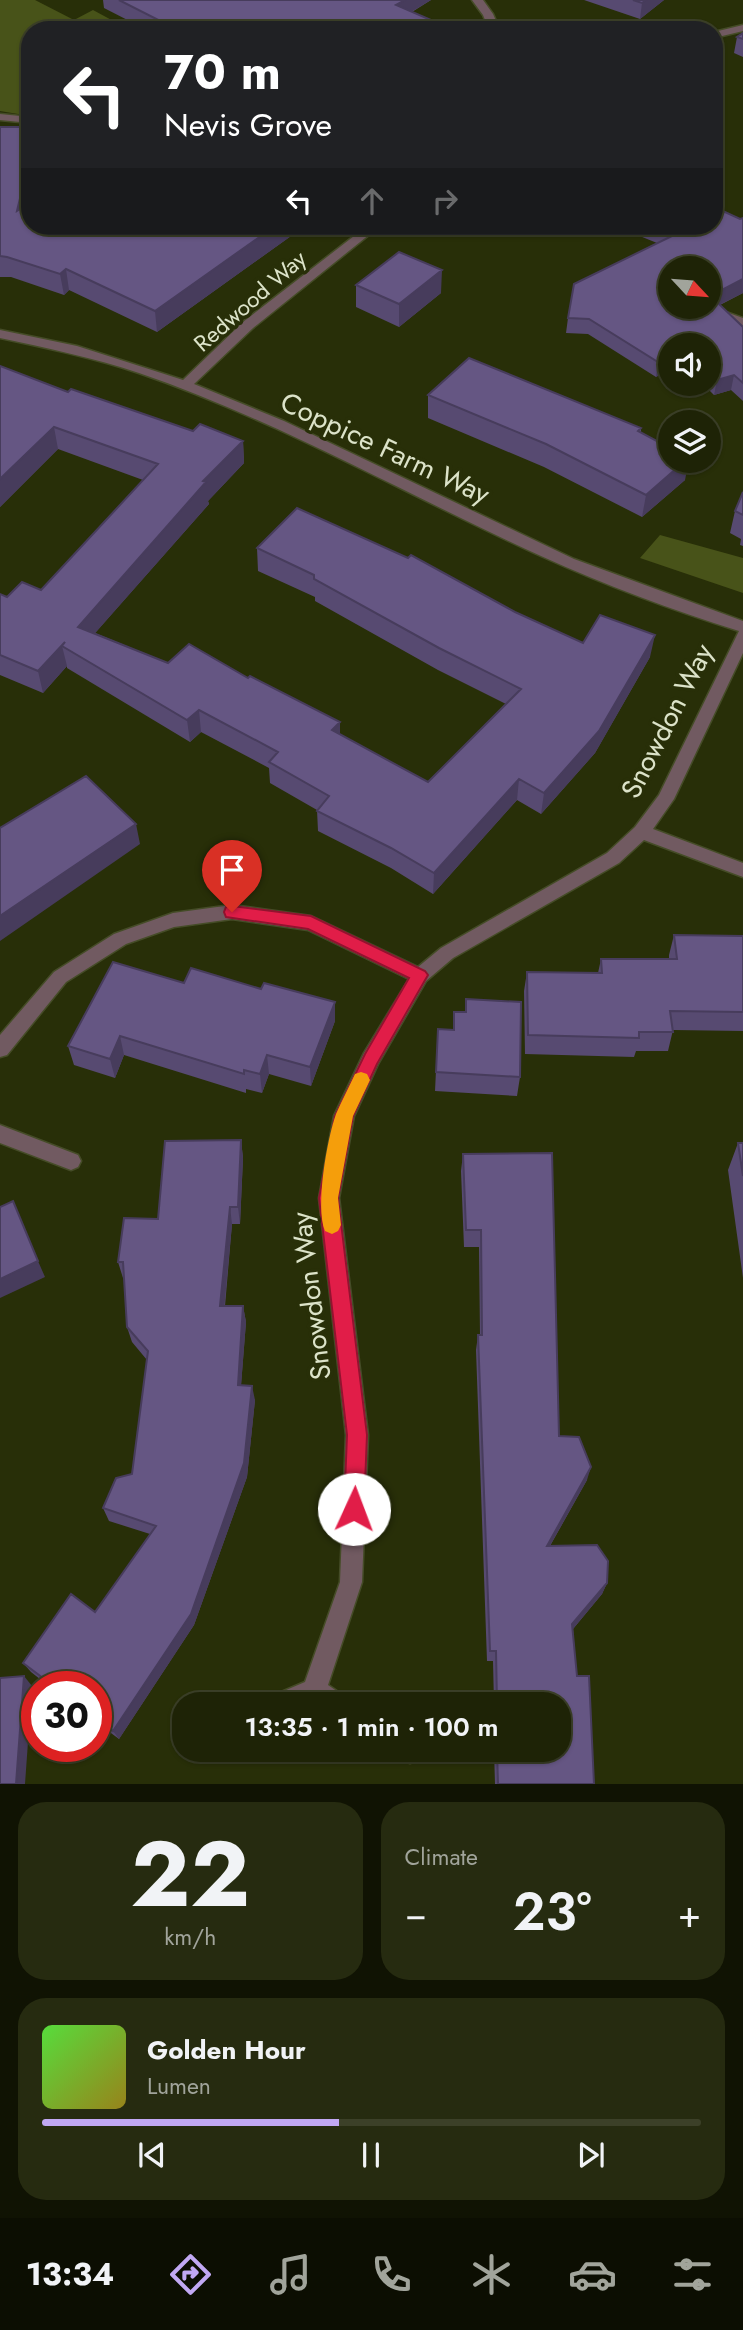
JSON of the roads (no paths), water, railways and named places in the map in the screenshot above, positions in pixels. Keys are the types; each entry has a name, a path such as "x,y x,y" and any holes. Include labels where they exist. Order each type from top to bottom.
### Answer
{"street":[{"path":"477,0 491,21"},
{"path":"723,33 743,28"},
{"path":"0,117 21,119"},
{"name":"Redwood Way","path":"187,384 248,326 363,235"},
{"path":"721,314 743,322"},
{"name":"Coppice Farm Way","path":"0,334 77,350 187,384 349,455 544,551 642,593 743,626"},
{"name":"Snowdon Way","path":"314,1690 351,1582 357,1435 328,1198 344,1116 371,1059 420,975 447,953 613,858 641,832 666,799 743,636"},
{"path":"641,832 743,870"},
{"path":"0,1049 60,977 120,939 173,920 232,912 311,923 420,975"},
{"path":"0,1135 71,1161"},
{"path":"309,1692 317,1692"}]}
